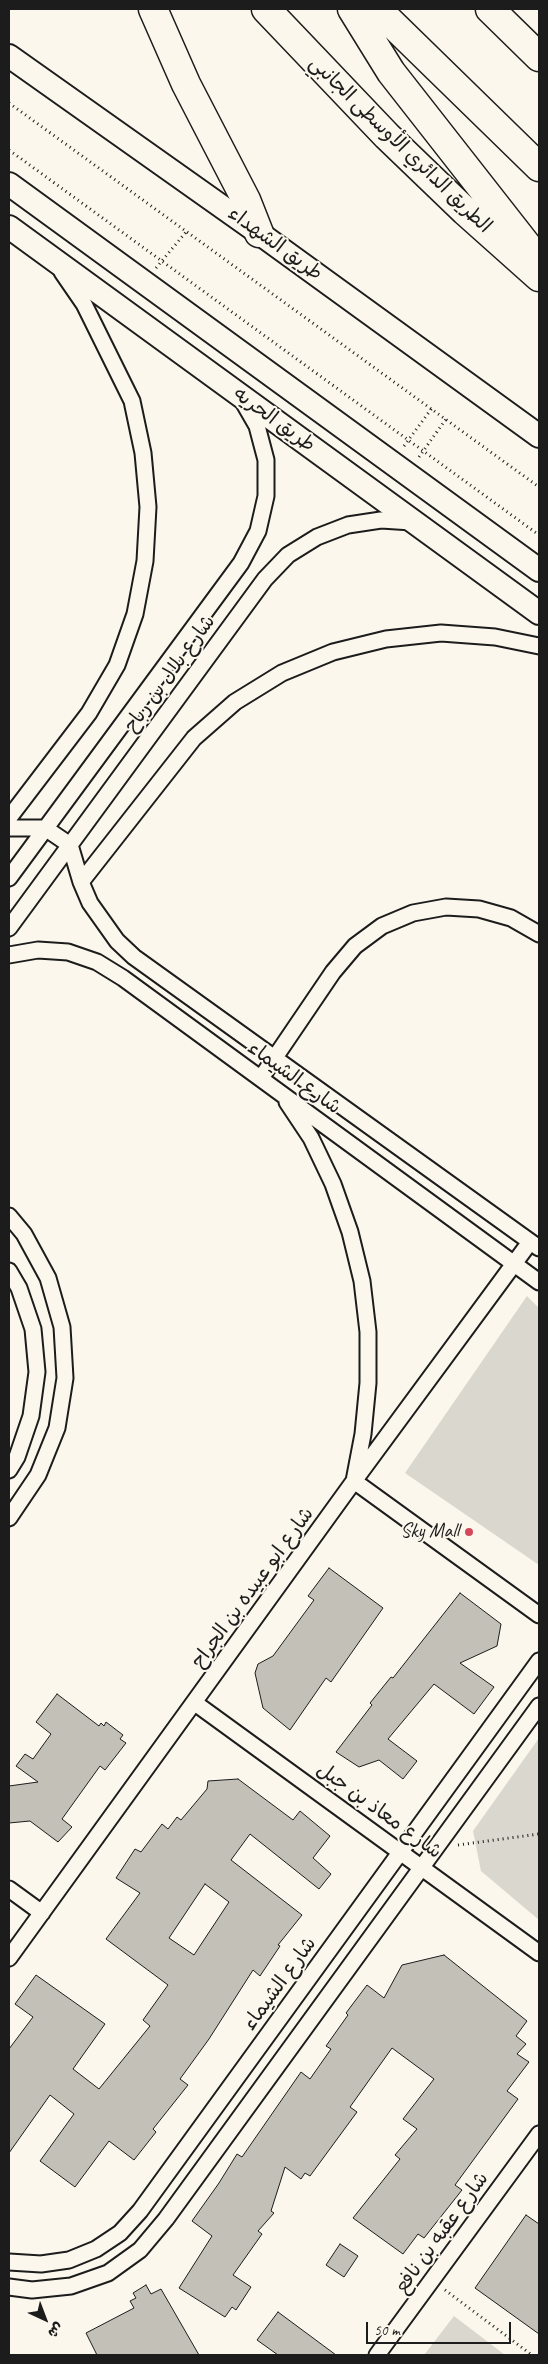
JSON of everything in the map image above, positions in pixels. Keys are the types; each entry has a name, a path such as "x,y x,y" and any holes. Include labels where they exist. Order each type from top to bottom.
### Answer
{"highway":[{"path":"153,9 186,84 246,200 259,233"},
{"name":"الطريق الدائري الأوسطى الجانبي","path":"266,9 348,98 406,155 539,277"},
{"path":"352,9 397,79 539,261"},
{"path":"377,9 539,167"},
{"path":"490,9 539,57"}],"street":[{"name":"طريق الشهداء","path":"9,56 259,233 539,436"},
{"name":"طريق الحريه","path":"9,184 539,570"},
{"name":"طريق الحريه","path":"9,227 539,613"},
{"path":"9,818 89,713 117,665 135,614 145,561 147,489 144,453 132,401 84,304 54,260"},
{"name":"شارع بلال بن رباح","path":"9,878 241,563 258,531 266,496 266,460 257,426 239,394"},
{"name":"شارع بلال بن رباح","path":"9,928 265,579 288,555 316,537 348,525 381,520 414,522"},
{"path":"81,882 194,738 236,702 282,673 333,652 386,639 441,633 495,637 539,646"},
{"path":"9,828 45,828 70,844"},
{"name":"شارع الشيماء","path":"70,844 81,882 103,922 117,941 134,957 535,1245"},
{"path":"260,1078 334,972 355,946 382,926 413,913 446,907 479,909 511,918 539,934"},
{"name":"شارع الشيماء","path":"9,955 38,950 68,952 97,962 122,978 539,1282"},
{"path":"283,1095 310,1138 333,1184 350,1232 362,1281 368,1332 368,1383 363,1434 354,1482 539,1615"},
{"path":"9,1216 24,1234 48,1278 62,1327 65,1378 57,1428 38,1475 9,1518"},
{"name":"شارع ابو عبيده بن الجراح","path":"9,1958 514,1264 535,1245"},
{"path":"9,1271 19,1288 32,1330 37,1372 31,1416 17,1457 9,1470"},
{"name":"شارع الشيماء","path":"9,2262 41,2264 69,2260 96,2249 120,2232 140,2211 539,1662"},
{"name":"شارع معاذ بن جبل","path":"195,1703 539,1953"},
{"path":"9,2287 32,2290 71,2286 108,2272 140,2250 166,2219 539,1706"},
{"path":"9,1889 42,1913"},
{"name":"شارع عقبه بن نافع","path":"377,2355 539,2134"}],"path":[{"path":"9,103 539,487"},
{"path":"9,150 539,535"},
{"path":"144,283 186,232"},
{"path":"400,468 409,440 432,408"},
{"path":"400,468 424,450 446,419"},
{"path":"436,1848 539,1834"},
{"path":"432,2280 532,2355"}],"shaded area":[{"path":"527,1296 539,1308 539,1565 405,1473"},
{"path":"539,1738 539,1920 481,1871 473,1831"},
{"path":"454,2316 505,2355 424,2355"}],"building":[{"path":"329,1568 383,1608 331,1682 326,1678 290,1730 263,1708 255,1673 258,1664 273,1656 314,1600 308,1596"},
{"path":"460,1593 501,1624 497,1646 460,1663 494,1687 474,1714 434,1684 388,1739 417,1761 403,1779 379,1760 359,1767 336,1752 372,1705 370,1703 391,1677 393,1678"},
{"path":"57,1694 99,1726 101,1723 104,1726 106,1722 123,1735 120,1739 126,1743 105,1770 100,1766 62,1819 72,1827 58,1842 30,1821 9,1823 9,1786 38,1782 16,1766 25,1754 33,1759 51,1734 36,1722"},
{"path":"238,1779 293,1820 300,1811 330,1836 313,1858 331,1874 319,1889 250,1834 231,1860 302,1915 278,1945 280,1946 260,1976 253,1970 209,2039 180,2079 188,2085 153,2129 156,2132 134,2160 109,2141 75,2187 40,2161 74,2114 50,2095 9,2153 9,2049 33,2017 15,2004 36,1975 105,2024 73,2069 99,2089 150,2026 143,2020 168,1985 106,1939 140,1893 116,1878 135,1849 141,1852 162,1824 168,1829 177,1817 181,1820 207,1789 208,1781","holes":["205,1884 229,1902 194,1955 169,1938"]},
{"path":"444,1955 527,2021 516,2036 526,2044 517,2054 529,2062 507,2091 518,2099 455,2185 462,2190 424,2238 418,2234 403,2254 353,2218 400,2159 395,2155 417,2129 403,2119 434,2079 392,2048 350,2107 357,2112 310,2176 305,2173 301,2179 285,2167 271,2211 274,2213 258,2231 262,2234 233,2275 251,2287 236,2310 232,2307 225,2317 179,2288 212,2236 192,2221 237,2154 242,2157 301,2072 310,2079 331,2049 326,2046 348,2015 346,2013 367,1985 384,1998 402,1965"},
{"path":"526,2215 539,2224 539,2334 475,2288"},
{"path":"340,2244 358,2256 344,2277 326,2265"},
{"path":"146,2285 151,2294 161,2289 199,2355 97,2355 86,2333 134,2308 130,2301 136,2298 133,2293"},
{"path":"278,2312 336,2355 278,2355 257,2340"}],"place":[{"name":"Sky Mall","path":"469,1532"}]}
